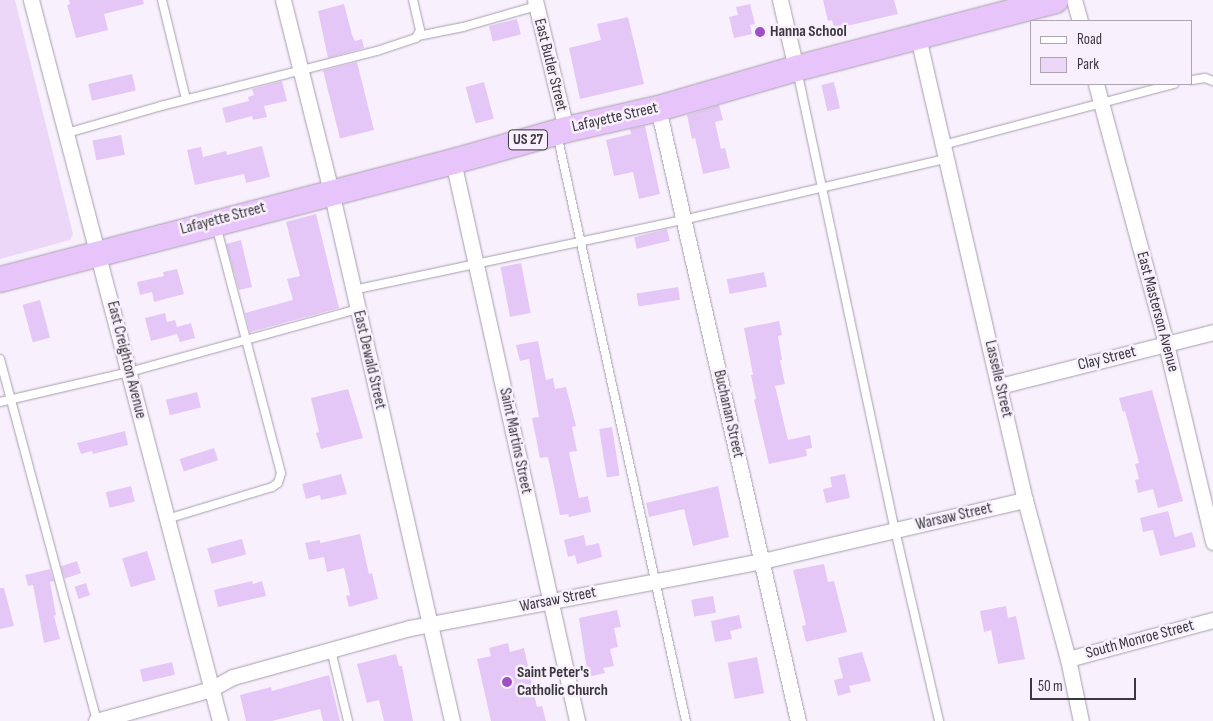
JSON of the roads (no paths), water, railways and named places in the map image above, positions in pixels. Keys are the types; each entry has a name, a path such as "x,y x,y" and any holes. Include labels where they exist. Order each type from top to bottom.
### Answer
{"highway":[{"name":"Lafayette Street","path":"0,279 561,131 658,108 796,68 918,37 1015,6 1055,0"}],"street":[{"name":"East Creighton Avenue","path":"31,0 220,721"},
{"name":"East Dewald Street","path":"283,0 331,191 452,721"},
{"path":"780,0 796,68"},
{"path":"1074,0 1080,20"},
{"name":"East Butler Street","path":"535,3 561,131"},
{"name":"Lasselle Street","path":"918,37 1025,500 1068,659 1081,721"},
{"name":"East Masterson Avenue","path":"1096,85 1166,344 1213,542"},
{"name":"Buchanan Street","path":"658,108 798,721"},
{"name":"Saint Martins Street","path":"453,161 577,721"},
{"name":"Clay Street","path":"1000,386 1213,332"},
{"name":"Warsaw Street","path":"97,721 211,689 233,677 430,625 762,561 1025,500"},
{"name":"South Monroe Street","path":"1068,659 1213,620"}],"lane":[{"path":"162,0 186,99"},
{"path":"413,0 420,30 418,36"},
{"path":"67,133 186,99 377,51 418,36 455,29 535,3"},
{"path":"796,68 894,530 939,721"},
{"path":"1193,80 1205,78 1213,81"},
{"path":"354,290 684,220 822,187 945,152 1101,102 1170,85"},
{"path":"561,131 581,242 686,721"},
{"path":"167,519 278,483 280,473 215,221"},
{"path":"0,402 129,372 358,309"},
{"path":"0,359 97,721"},
{"path":"330,650 348,721"}],"place":[{"name":"Hanna School","path":"760,32"},
{"name":"Saint Peter's Catholic Church","path":"507,682"}]}
